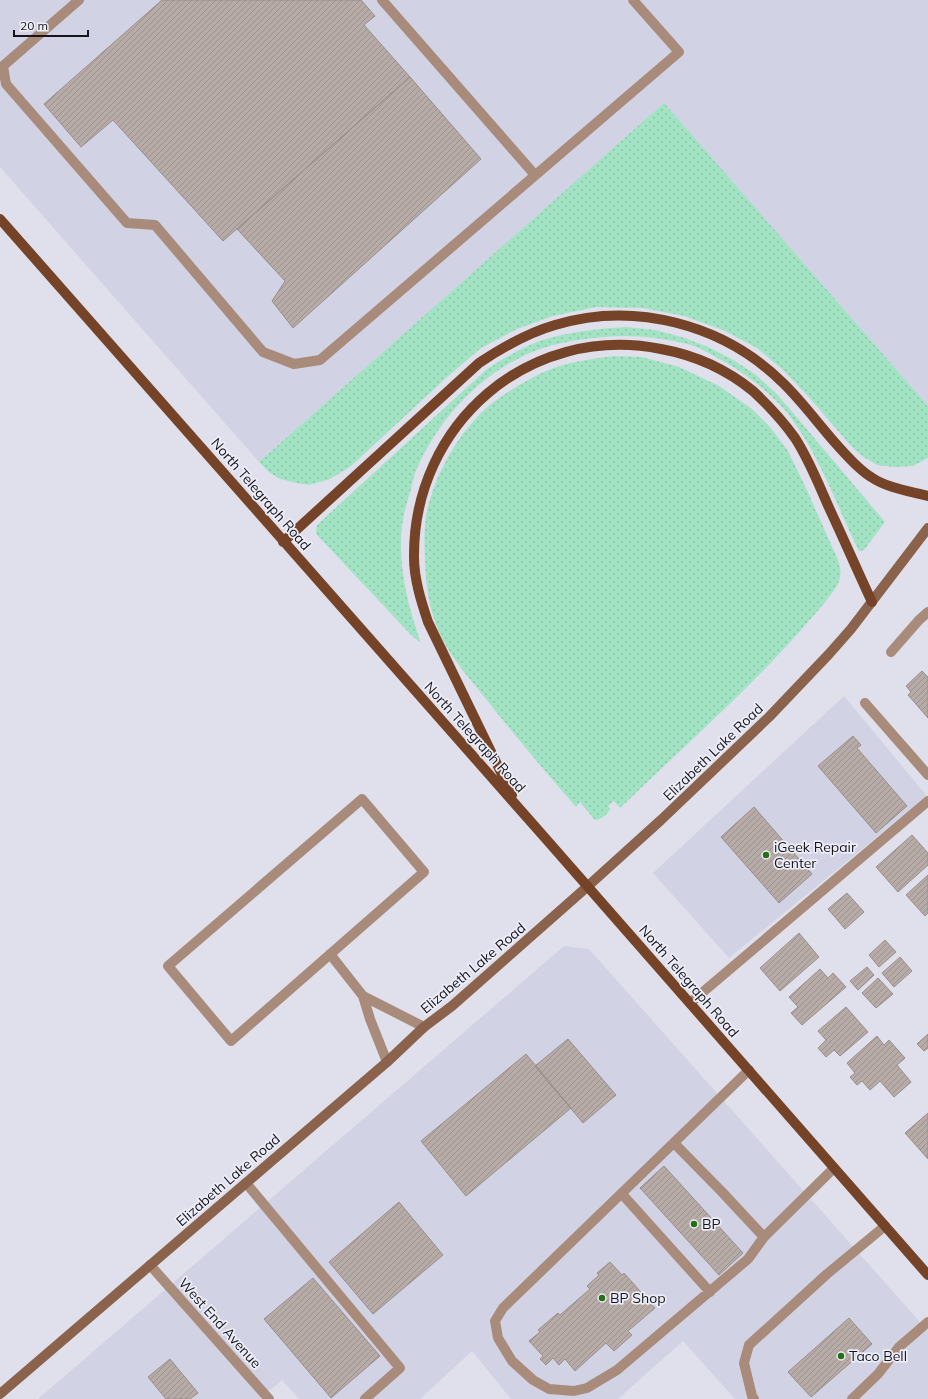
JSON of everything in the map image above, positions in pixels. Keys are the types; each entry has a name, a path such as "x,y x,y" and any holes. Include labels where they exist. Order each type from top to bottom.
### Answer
{"main road":[{"name":"North Telegraph Road","path":"0,219 283,542 588,886 928,1275"},
{"path":"283,542 479,363 513,341 531,333 555,324 603,316 635,316 668,320 689,326 729,342 766,367 783,382 844,453 862,471 882,483 928,496"},
{"path":"517,806 428,622 419,597 414,558 416,519 420,502 432,468 442,448 454,429 472,407 505,380 523,369 560,353 617,344 645,346 674,351 716,367 734,378 768,405 795,438 808,462 872,602"},
{"name":"Elizabeth Lake Road","path":"0,1394 387,1062 424,1027 452,1006 661,820 769,717 829,654 872,602 928,528"}],"street":[{"path":"79,0 3,66 6,84 127,223 155,225 263,352 294,364 320,360 679,52 633,0"},
{"path":"382,0 535,175"},
{"path":"890,652 928,612"},
{"path":"865,703 928,775"},
{"path":"362,799 424,872 330,954 231,1041 168,966 362,799"},
{"path":"690,1003 928,801"},
{"path":"330,954 363,996 370,1020 387,1062"},
{"path":"363,996 424,1027"},
{"path":"748,1070 503,1308 495,1321 498,1338 512,1361 533,1380 549,1389 574,1391 587,1388 617,1370 710,1292 748,1258 764,1237 834,1168"},
{"path":"674,1143 724,1193 764,1237"},
{"path":"246,1183 400,1368 365,1399"},
{"path":"622,1194 710,1292"},
{"path":"754,1399 744,1363 749,1345 827,1274 885,1226"},
{"name":"West End Avenue","path":"150,1265 269,1399"},
{"path":"852,1399 878,1374 899,1347 928,1322"}],"shaded area":[{"path":"0,0 928,0 928,406 664,104 259,462 0,167"},
{"path":"844,696 927,796 729,958 653,873"},
{"path":"564,946 589,949 928,1331 928,1399 735,1399 683,1341 618,1399 511,1399 472,1351 420,1399 299,1399 282,1380 260,1399 38,1399"}],"green space":[{"path":"664,103 928,406 928,458 913,466 895,467 877,465 862,456 851,446 808,396 782,369 757,348 723,330 684,316 643,308 596,307 553,316 517,329 481,348 446,378 350,467 330,479 309,485 280,479 269,472 259,462"},
{"path":"626,327 655,330 685,338 710,348 735,361 756,375 778,395 885,522 864,550 859,551 814,455 806,440 787,413 768,393 750,379 701,349 667,340 630,336 591,338 552,345 523,356 503,367 468,394 453,410 440,428 428,446 417,469 403,520 401,552 406,592 421,643 412,636 318,536 316,533 317,525 487,369 537,342 581,332"},
{"path":"614,356 642,357 679,367 719,386 752,409 771,428 788,451 838,560 841,573 837,586 828,599 759,675 620,808 614,801 608,806 610,809 608,813 597,820 594,819 580,802 576,807 452,656 438,629 431,609 427,590 424,544 426,517 437,479 456,444 471,424 486,408 511,390 546,371 571,363"}],"building":[{"path":"162,0 361,0 375,16 364,25 410,77 223,241 113,120 81,147 44,104"},
{"path":"410,77 481,159 293,328 272,301 285,281 237,229"},
{"path":"922,671 928,677 928,718 908,695 911,692 906,686"},
{"path":"853,736 861,745 857,748 907,806 876,833 818,766"},
{"name":"iGeek Repair Center","path":"754,807 812,874 779,903 721,837"},
{"path":"912,835 928,853 928,865 898,892 876,867"},
{"path":"928,875 928,913 925,916 906,895"},
{"path":"847,893 864,912 845,929 828,909"},
{"path":"799,933 819,957 780,991 760,968"},
{"path":"885,940 896,952 879,967 869,955"},
{"path":"900,957 912,971 894,987 882,973"},
{"path":"867,967 874,975 858,990 850,981"},
{"path":"820,969 828,978 833,973 846,987 802,1025 791,1013 798,1007 789,997"},
{"path":"878,978 893,994 876,1008 862,993"},
{"path":"846,1007 868,1032 840,1056 834,1050 826,1057 818,1048 826,1040 818,1031"},
{"path":"928,1034 928,1048 924,1051 917,1044"},
{"path":"877,1036 884,1045 889,1040 905,1058 897,1065 911,1082 894,1097 880,1081 870,1090 862,1081 857,1085 850,1077 855,1073 847,1063"},
{"path":"568,1039 616,1095 583,1123 535,1066"},
{"path":"526,1054 571,1108 466,1196 421,1141"},
{"path":"928,1113 928,1159 905,1133"},
{"path":"664,1166 743,1253 719,1275 640,1188"},
{"path":"399,1202 443,1255 373,1314 329,1262"},
{"path":"610,1262 622,1275 624,1273 655,1308 628,1331 632,1335 614,1351 606,1343 575,1371 565,1359 559,1365 553,1358 546,1365 540,1359 543,1356 529,1341 540,1332 538,1330 558,1313 560,1315 590,1289 587,1286 599,1275 597,1273"},
{"path":"313,1278 380,1356 331,1398 264,1319"},
{"path":"849,1318 872,1344 811,1397 788,1372"},
{"path":"170,1359 198,1393 190,1399 166,1399 148,1377"}],"place":[{"name":"iGeek Repair Center","path":"766,855"},
{"name":"BP","path":"694,1224"},
{"name":"BP Shop","path":"602,1298"},
{"name":"Taco Bell","path":"841,1356"}]}
